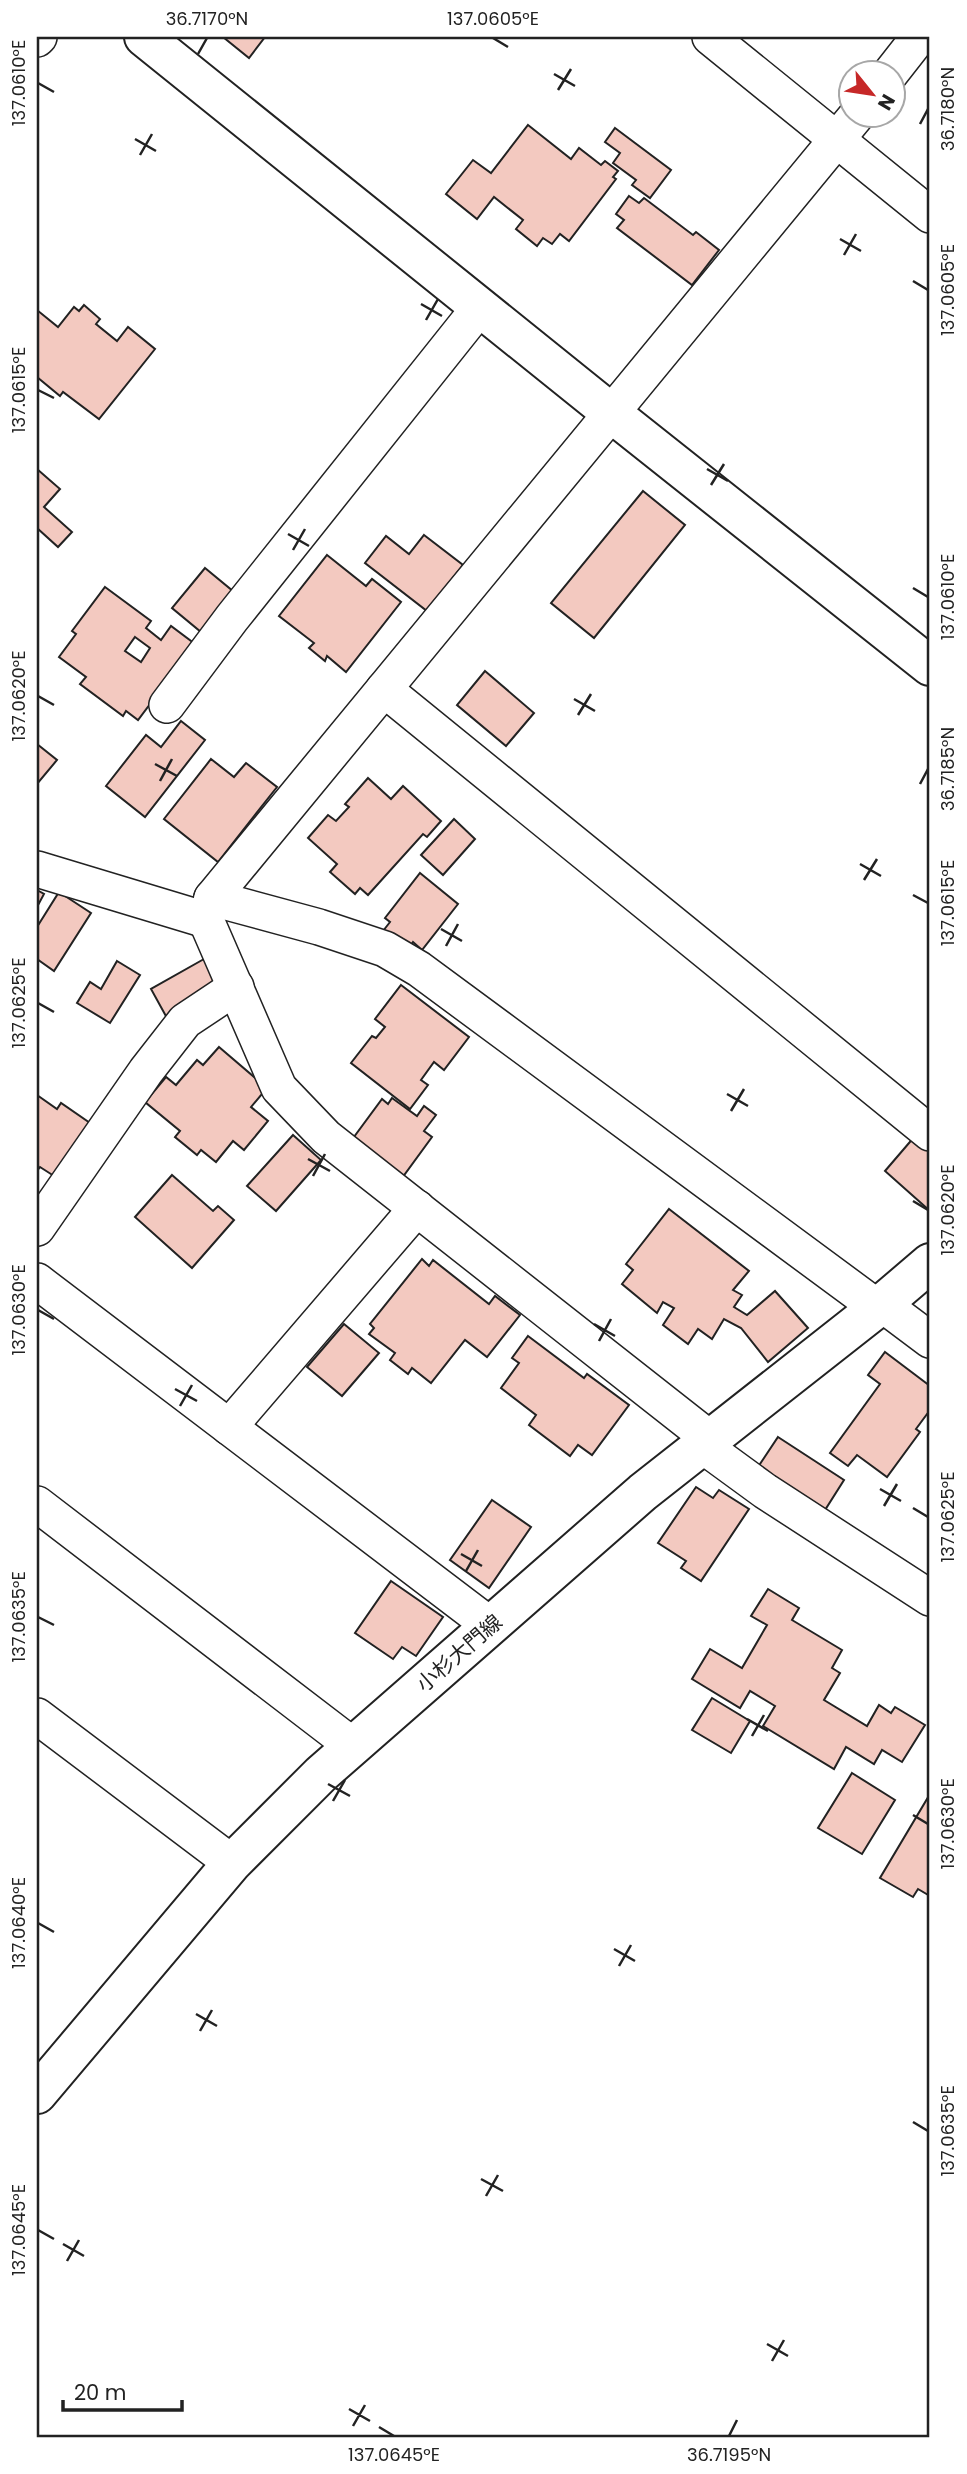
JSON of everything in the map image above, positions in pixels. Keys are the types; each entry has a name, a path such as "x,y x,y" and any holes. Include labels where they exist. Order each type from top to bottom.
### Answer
{"main road":[{"path":"144,37 930,666"},
{"name":"小杉大門線","path":"37,2094 232,1863 321,1774 643,1492 880,1306 930,1263"}],"street":[{"path":"710,37 838,123"},
{"path":"901,60 919,37"},
{"path":"209,909 384,689 844,130"},
{"path":"848,130 930,215"},
{"path":"167,705 232,618 480,307"},
{"path":"384,689 930,1133"},
{"path":"37,869 209,909 319,927 385,949 419,969 830,1270 930,1340"},
{"path":"209,909 236,987 279,1088 326,1138 417,1208 765,1491 930,1598"},
{"path":"37,1228 185,1021 236,987"},
{"path":"229,1427 417,1208"},
{"path":"37,1281 491,1626"},
{"path":"37,1504 353,1746"},
{"path":"37,1716 232,1863"}],"building":[{"path":"223,37 265,37 249,58"},
{"path":"528,125 571,159 579,148 601,165 605,161 618,171 613,177 616,179 569,241 560,234 552,244 543,238 537,246 516,229 523,220 494,197 477,219 446,194 473,160 491,173"},
{"path":"615,128 671,170 650,198 632,185 636,180 613,163 620,153 605,142"},
{"path":"629,196 639,203 644,198 693,235 696,232 719,250 692,285 617,228 624,220 616,214"},
{"path":"84,305 100,319 96,324 117,341 128,327 155,349 99,419 63,392 60,396 37,377 37,310 58,327 74,307 79,311"},
{"path":"37,469 60,489 44,507 72,532 58,547 37,528"},
{"path":"643,491 685,525 594,638 551,603"},
{"path":"424,535 463,565 427,611 365,563 386,536 409,554"},
{"path":"327,555 366,586 372,579 401,602 346,672 327,656 325,661 309,648 314,643 279,616"},
{"path":"205,568 234,592 201,632 172,608"},
{"path":"105,587 151,621 146,628 161,640 171,626 195,644 138,720 126,711 123,716 80,684 86,677 59,657 76,634 72,631","holes":["135,637 150,648 141,662 125,651"]},
{"path":"485,671 534,713 506,746 457,705"},
{"path":"181,721 205,740 145,817 106,786 146,735 161,747"},
{"path":"37,744 57,760 37,784"},
{"path":"211,759 234,777 246,763 277,787 218,862 164,819"},
{"path":"368,778 391,799 403,786 441,821 427,837 423,834 368,895 360,888 355,894 330,872 337,864 308,838 328,815 336,821 349,807 345,804"},
{"path":"454,819 475,839 443,875 421,855"},
{"path":"420,873 458,904 422,950 413,942 407,951 383,931 390,922 385,918"},
{"path":"37,890 44,894 37,907"},
{"path":"59,892 91,913 54,971 37,959 37,927"},
{"path":"204,959 220,988 167,1018 151,989"},
{"path":"117,961 140,975 110,1023 77,1003 90,982 101,989"},
{"path":"401,985 469,1037 444,1070 434,1062 421,1080 428,1085 410,1109 351,1063 372,1036 376,1038 385,1027 375,1019"},
{"path":"219,1047 267,1088 251,1107 268,1121 244,1150 233,1141 216,1162 201,1150 197,1155 175,1137 180,1131 145,1102 166,1077 176,1085 197,1060 203,1065"},
{"path":"37,1095 57,1109 61,1103 90,1123 54,1176 40,1167 37,1171"},
{"path":"392,1098 417,1116 424,1106 436,1115 424,1131 432,1137 402,1178 351,1141 382,1099 388,1104"},
{"path":"293,1135 321,1160 276,1211 247,1186"},
{"path":"915,1136 930,1150 930,1211 885,1171"},
{"path":"172,1175 213,1211 218,1206 234,1220 192,1268 135,1217"},
{"path":"669,1209 749,1271 733,1290 742,1295 734,1307 747,1315 775,1291 808,1328 768,1362 741,1328 724,1319 712,1339 698,1329 688,1344 663,1325 674,1308 663,1302 657,1313 622,1284 633,1270 626,1264"},
{"path":"422,1259 429,1266 433,1260 489,1304 495,1296 520,1315 487,1357 465,1340 431,1383 412,1368 408,1374 390,1360 395,1353 369,1334 374,1328 370,1324"},
{"path":"344,1324 379,1353 342,1396 307,1367"},
{"path":"528,1336 584,1378 587,1374 629,1405 592,1455 578,1445 570,1456 529,1425 536,1415 501,1388 519,1363 512,1358"},
{"path":"885,1352 930,1386 930,1410 916,1429 920,1432 887,1477 857,1455 848,1466 830,1453 880,1384 868,1375"},
{"path":"778,1437 844,1480 825,1510 758,1467"},
{"path":"696,1487 713,1498 719,1490 749,1509 701,1581 681,1568 686,1561 658,1543"},
{"path":"492,1500 531,1527 489,1588 450,1560"},
{"path":"391,1581 443,1617 416,1656 402,1647 393,1659 355,1633"},
{"path":"768,1589 799,1608 792,1620 842,1650 832,1668 840,1673 824,1700 867,1726 879,1705 891,1713 895,1707 925,1725 902,1762 882,1750 874,1764 846,1747 834,1769 763,1726 775,1706 750,1691 740,1708 692,1679 710,1649 742,1668 767,1625 751,1616"},
{"path":"712,1698 750,1721 731,1753 692,1730"},
{"path":"852,1773 895,1800 862,1854 818,1828"},
{"path":"930,1794 930,1896 918,1889 913,1897 880,1878"}]}
